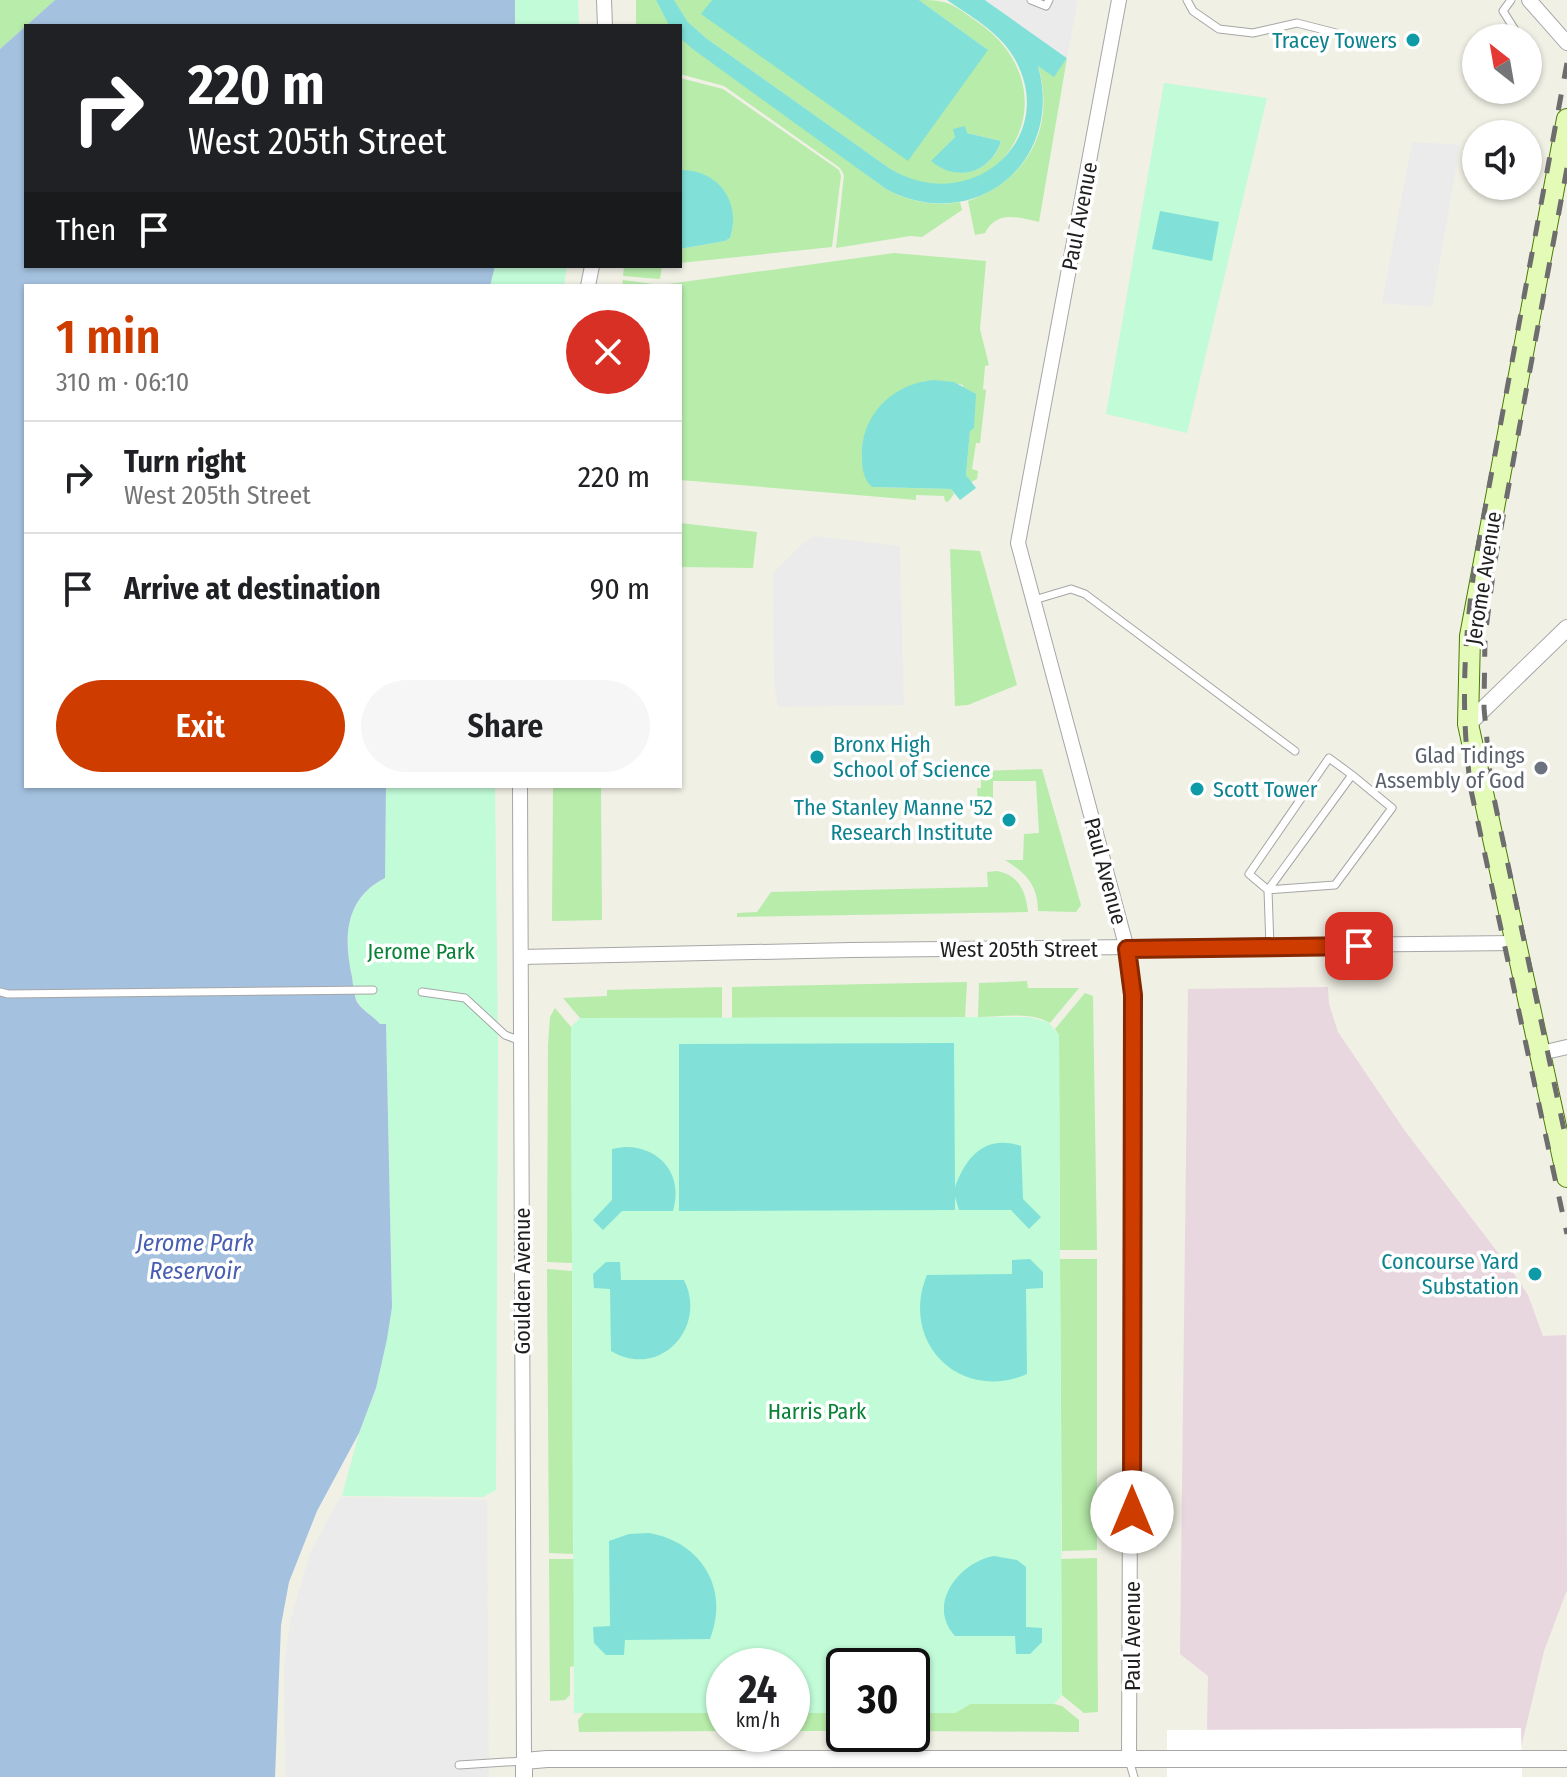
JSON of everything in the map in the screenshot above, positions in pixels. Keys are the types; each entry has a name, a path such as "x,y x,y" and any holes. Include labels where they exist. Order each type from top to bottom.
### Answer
{"main road":[{"name":"Jerome Avenue","path":"1567,119 1561,186 1470,636 1468,724 1567,1177"}],"street":[{"path":"604,0 605,24"},
{"name":"Paul Avenue","path":"1119,0 1018,543 1127,949 1133,995 1129,1760"},
{"path":"1529,0 1567,43"},
{"path":"1468,724 1567,628"},
{"name":"Goulden Avenue","path":"520,788 524,1769"},
{"name":"West 205th Street","path":"521,957 1517,943"},
{"path":"1541,1053 1567,1047"},
{"path":"524,1769 1129,1760 1567,1759"}],"lane":[{"path":"1031,0 1046,6 1049,0"},
{"path":"1187,0 1193,11 1219,29 1253,33 1297,23 1336,33"},
{"path":"1511,0 1503,11 1511,24"},
{"path":"1034,600 1071,589 1085,594 1295,751"},
{"path":"1329,758 1392,808 1335,885 1268,890 1249,874 1329,758"},
{"path":"1270,947 1268,890 1352,775"},
{"path":"0,992 373,990"},
{"path":"422,992 465,998 505,1035 521,1041"},
{"path":"1129,1760 1134,1777"},
{"path":"459,1765 524,1769"}],"shaded area":[{"path":"656,0 674,0 688,22 706,38 889,168 920,181 950,183 978,176 1000,161 1017,140 1026,114 1025,86 1007,47 992,32 947,0 985,0 1067,58 1054,77 1038,66 1043,101 1038,132 1025,159 1005,181 980,196 951,203 919,201 886,189 694,50 682,40 682,24 668,24"},
{"path":"712,0 919,0 988,50 908,161 701,14"},
{"path":"985,0 1078,0 1067,58"},
{"path":"965,126 967,133 1001,141 990,161 962,173 941,168 931,161 955,137 953,129"},
{"path":"1412,142 1460,145 1432,307 1382,303"},
{"path":"682,170 706,175 724,190 733,212 730,238 682,249"},
{"path":"1160,211 1219,222 1212,261 1152,249"},
{"path":"919,382 954,382 976,394 966,475 976,488 960,500 951,489 872,487 864,474 862,459 866,429 873,416 892,395"},
{"path":"814,536 900,546 904,705 778,707 774,683 773,573"},
{"path":"1328,987 1329,1004 1338,1032 1405,1131 1512,1271 1528,1295 1543,1336 1566,1335 1567,1590 1544,1651 1514,1777 1206,1777 1208,1676 1180,1654 1188,989"},
{"path":"954,1043 955,1187 978,1151 997,1143 1021,1146 1023,1199 1041,1217 1029,1229 1011,1210 959,1210 955,1197 955,1210 679,1211 679,1044"},
{"path":"624,1147 648,1152 666,1165 675,1186 673,1211 622,1211 603,1230 593,1220 612,1200 612,1149"},
{"path":"1030,1259 1043,1272 1043,1288 1026,1289 1027,1374 1002,1381 979,1380 959,1373 941,1360 929,1343 921,1323 921,1300 927,1275 1012,1274 1012,1260"},
{"path":"606,1262 620,1262 621,1280 684,1280 690,1298 689,1315 684,1331 662,1354 646,1359 629,1358 611,1351 610,1289 594,1288 593,1274"},
{"path":"340,1497 487,1500 489,1777 285,1777 284,1669 290,1621 310,1553"},
{"path":"649,1533 684,1546 707,1571 716,1603 710,1639 625,1640 624,1655 606,1655 594,1643 593,1627 610,1626 609,1541 629,1534"},
{"path":"994,1556 1017,1560 1026,1567 1026,1627 1042,1628 1042,1642 1030,1654 1016,1654 1015,1636 955,1636 947,1624 944,1611 950,1587 969,1567"}],"green space":[{"path":"0,0 55,0 28,24 24,24 24,28 0,49"},
{"path":"515,0 578,0 579,24 515,24"},
{"path":"636,0 656,0 669,24 636,24"},
{"path":"674,0 712,0 702,15 988,50 919,0 945,3 979,23 1009,53 1023,86 1023,118 1012,147 990,170 961,183 927,183 889,168 688,22","holes":["967,133 1001,141 990,161 972,171 952,171 932,161 955,137"]},
{"path":"682,39 886,189 922,202 960,202 962,210 922,237 910,236 836,248 844,175 840,168 724,86 682,75"},
{"path":"1067,58 1039,222 1002,218 985,233 975,235 968,201 1007,179 1022,165 1033,148 1043,109 1038,65 1054,76"},
{"path":"682,79 723,89 839,170 841,176 832,247 682,263 682,249 725,241 730,238 733,225 729,201 723,190 715,182 693,171 682,170"},
{"path":"1164,83 1267,98 1187,433 1106,414"},
{"path":"894,253 986,261 980,329 989,365 985,366 983,389 986,390 980,443 976,443 972,469 978,471 977,479 971,482 966,475 970,431 963,385 924,381 863,440 863,465 872,487 951,489 954,494 948,502 944,496 916,495 916,500 682,480 682,284 668,284"},
{"path":"494,268 567,268 564,284 490,284"},
{"path":"624,268 662,268 660,279 623,276"},
{"path":"623,280 653,284 622,284"},
{"path":"682,523 757,532 753,568 682,567"},
{"path":"950,549 980,551 1017,685 968,705 955,706"},
{"path":"1042,769 1081,905 1076,912 1038,911 1033,887 1019,870 1005,860 1023,860 1024,834 1039,833 1036,781 993,781 993,806 978,806 977,788 981,788 981,771"},
{"name":"Jerome Park","path":"386,788 495,788 498,1043 496,1490 483,1497 342,1496 359,1433 376,1388 392,1306 386,1024 380,1024 358,1002 348,947 350,920 355,908 372,887 385,878"},
{"path":"553,788 601,788 602,920 552,921"},
{"path":"997,871 1016,880 1028,912 737,917 737,913 757,912 771,892 988,887 987,872"},
{"path":"1027,981 1028,988 1079,988 1050,1023 1025,1016 978,1017 979,983"},
{"path":"967,982 965,1017 732,1018 732,987"},
{"path":"722,987 722,1018 580,1018 563,998 607,996 607,990"},
{"path":"1085,993 1093,996 1097,1250 1060,1250 1059,1035 1055,1029"},
{"path":"555,1008 571,1027 572,1263 547,1262 548,1045 550,1017"},
{"name":"Harris Park","path":"1028,1017 1048,1022 1059,1035 1062,1695 1054,1704 970,1704 955,1713 930,1713 930,1648 826,1648 826,1713 810,1713 810,1648 706,1648 706,1713 574,1713 571,1027 580,1018"},
{"path":"1060,1259 1097,1259 1097,1550 1062,1551"},
{"path":"547,1269 572,1271 573,1554 549,1553"},
{"path":"1097,1558 1098,1712 1084,1713 1062,1695 1061,1559"},
{"path":"549,1559 574,1559 574,1666 570,1667 570,1695 565,1700 550,1701"},
{"path":"970,1704 1054,1704 1062,1706 1079,1720 1079,1732 930,1731 930,1713 955,1713"},
{"path":"584,1713 706,1713 706,1731 579,1732 578,1720"},
{"path":"810,1713 826,1713 826,1731 810,1731"}],"water":[{"name":"Jerome Park Reservoir","path":"55,0 515,0 515,24 28,24"},
{"name":"Jerome Park Reservoir","path":"24,28 24,268 494,268 490,284 24,284 24,788 386,788 385,878 362,896 355,908 350,920 348,947 357,1002 380,1024 386,1024 392,1307 376,1388 359,1433 317,1511 289,1582 281,1625 275,1777 0,1777 0,49"}],"pier":[{"path":"1521,1728 1522,1777 1167,1777 1167,1730"}],"railway":[{"path":"1567,63 1475,563 1468,621 1465,703 1471,790 1567,1234"},
{"path":"1567,168 1494,566 1485,637 1484,708 1491,784 1567,1144"}],"place":[{"name":"Tracey Towers","path":"1413,40"},
{"name":"Bronx High School of Science","path":"817,757"},
{"name":"Glad Tidings Assembly of God","path":"1541,768"},
{"name":"Scott Tower","path":"1197,789"},
{"name":"The Stanley Manne '52 Research Institute","path":"1009,820"},
{"name":"Concourse Yard Substation","path":"1535,1274"}],"route":[{"path":"1132,1512 1133,995 1127,949 1359,946"}]}
